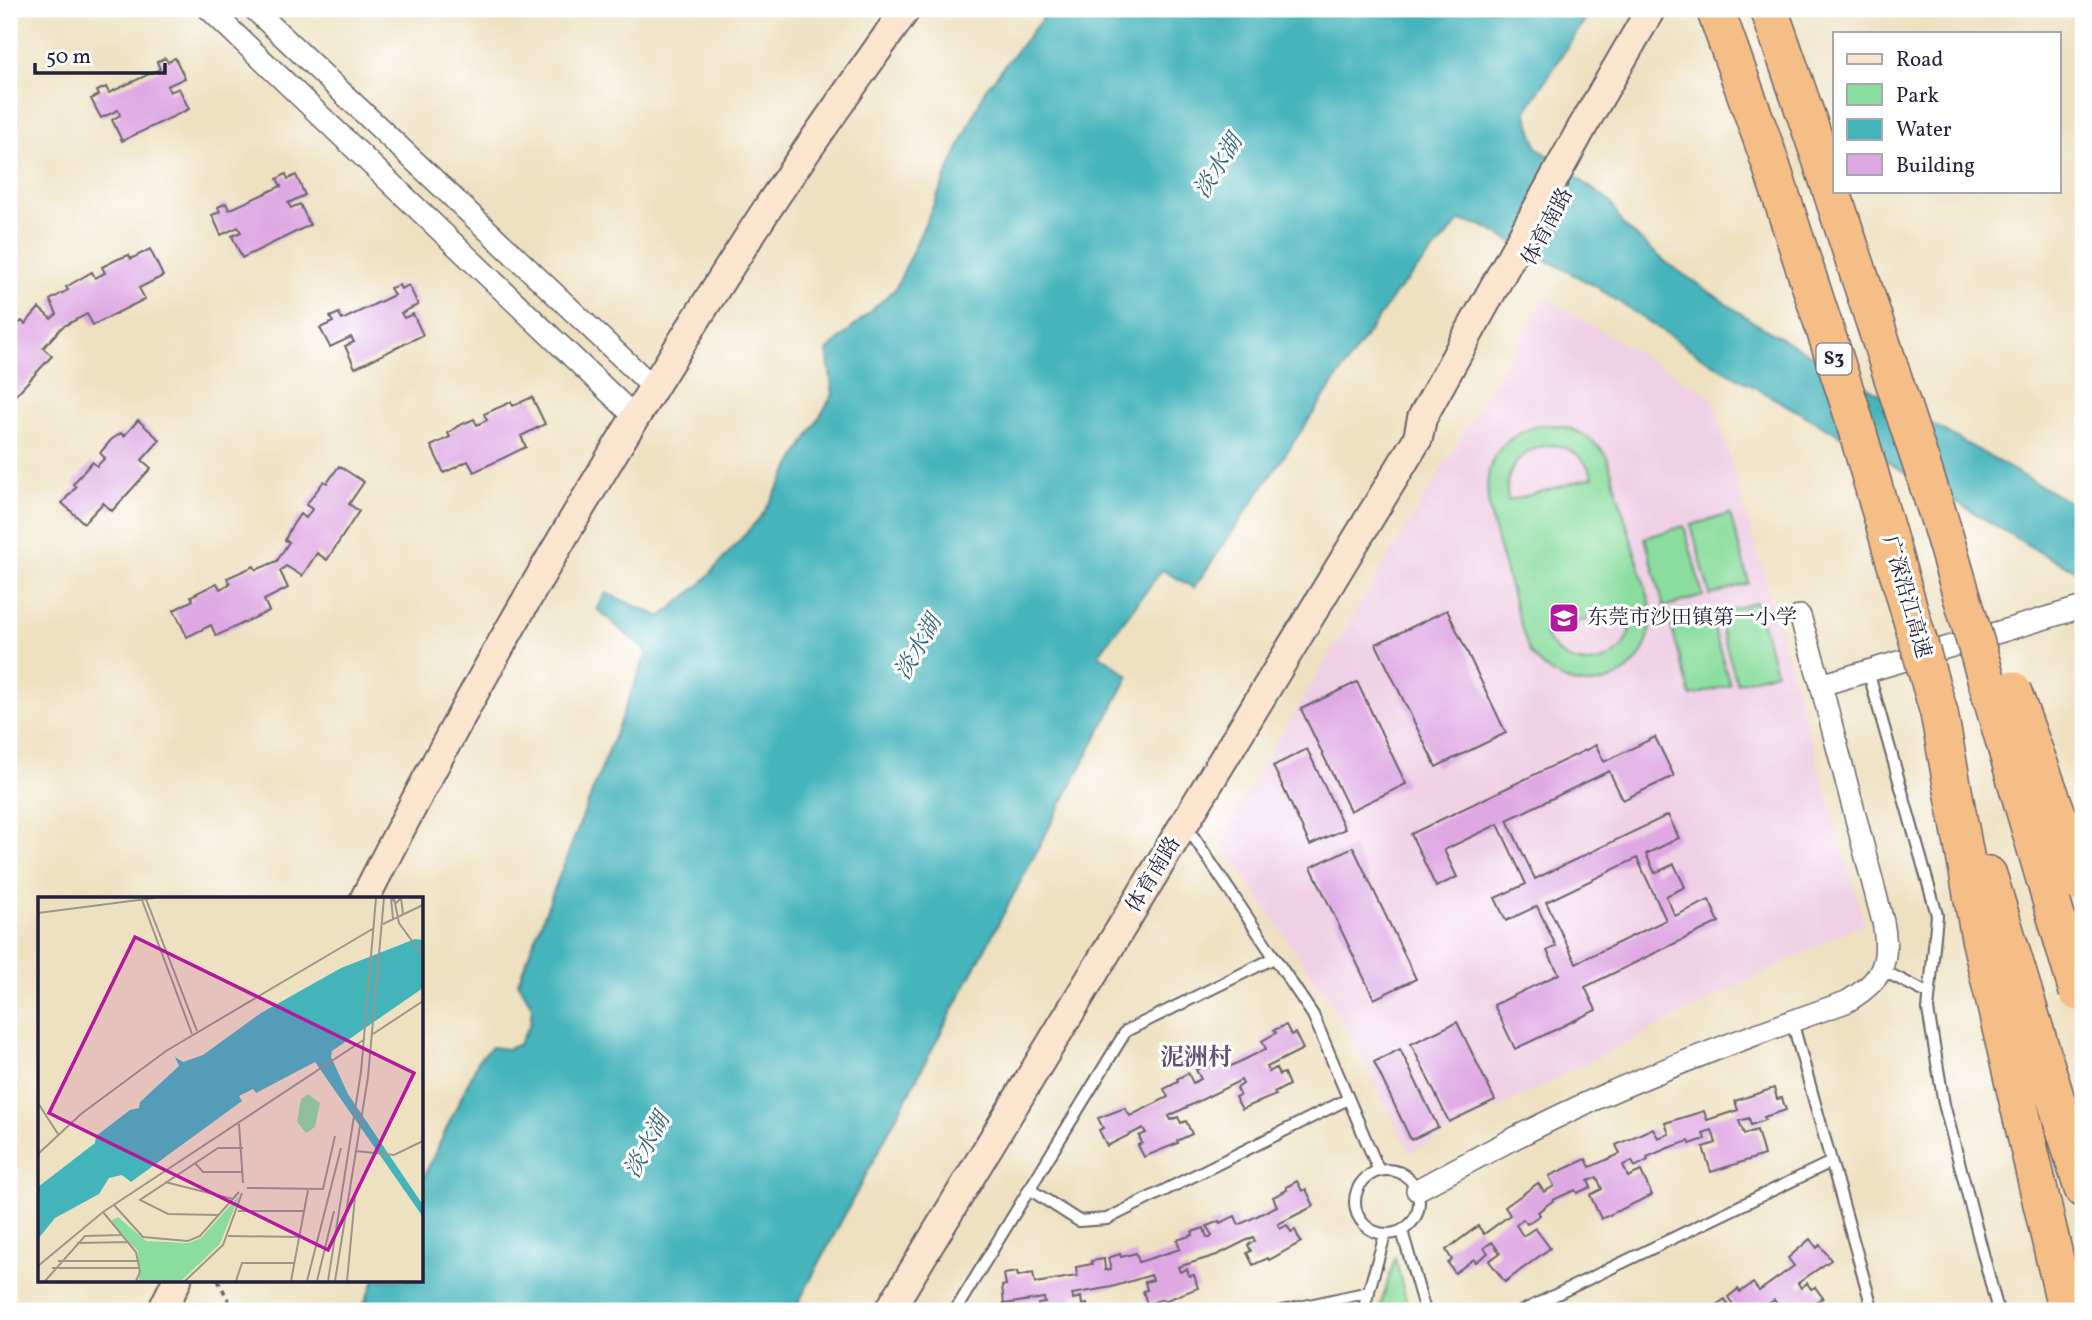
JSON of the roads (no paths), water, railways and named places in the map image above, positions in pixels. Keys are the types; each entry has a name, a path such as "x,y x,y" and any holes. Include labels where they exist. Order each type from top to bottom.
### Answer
{"highway":[{"name":"广深沿江高速","path":"1715,9 1766,150 1851,409 1939,713 2012,1010 2083,1189"},
{"name":"S3","path":"1769,9 1827,175 1939,518 2081,1000"},
{"path":"1939,518 2008,679 2083,885"},
{"path":"2012,1010 2067,1311"}],"street":[{"path":"209,9 636,418"},
{"path":"254,9 654,388"},
{"path":"366,897 526,600 654,388 768,208 906,9"},
{"name":"体育南路","path":"889,1311 1418,438 1422,418 1482,330 1591,130 1651,9"},
{"name":"体育南路","path":"1591,130 1672,9"},
{"path":"306,100 328,77"},
{"path":"1821,685 2083,607"},
{"path":"1417,1190 1508,1141 1600,1097 1695,1057 1846,1002 1867,990 1882,970 1888,946 1883,922 1821,685 1800,617"},
{"path":"162,1311 176,1282"}],"lane":[{"path":"1868,671 1937,915 1928,1010 1944,1104 1998,1311"},
{"path":"1185,824 1312,1015 1379,1171"},
{"path":"955,1311 1126,1031 1274,958"},
{"path":"1882,970 1929,994"},
{"path":"1792,1021 1873,1311"},
{"path":"1029,1189 1079,1221 1107,1219 1348,1099"},
{"path":"1522,1311 1831,1162"},
{"path":"1379,1171 1397,1172 1405,1176 1417,1190 1419,1208 1416,1217 1402,1231 1385,1235 1376,1233 1361,1223 1354,1206 1357,1188 1363,1180 1379,1171"},
{"path":"1402,1231 1425,1311"},
{"path":"1363,1311 1385,1235"},
{"path":"1282,1311 1369,1292"}],"water":[{"name":"淡水湖","path":"1050,9 1592,9 1526,111 1537,147 1611,203 1623,225 1667,263 1755,323 2083,510 2083,574 2041,553 1938,491 1703,358 1595,286 1481,225 1460,221 1394,295 1194,588 1162,570 1099,654 1129,676 794,1311 360,1311 374,1282 424,1282 424,1177 479,1059 492,1047 508,1049 519,1044 530,1024 532,1006 518,982 647,652 597,609 606,593 661,617 702,583 763,514 833,394 827,351 896,288 985,90"}],"place":[{"name":"东莞市沙田镇第一小学","path":"1564,618"}],"district":[{"name":"泥洲村","path":"1196,1059"}]}
